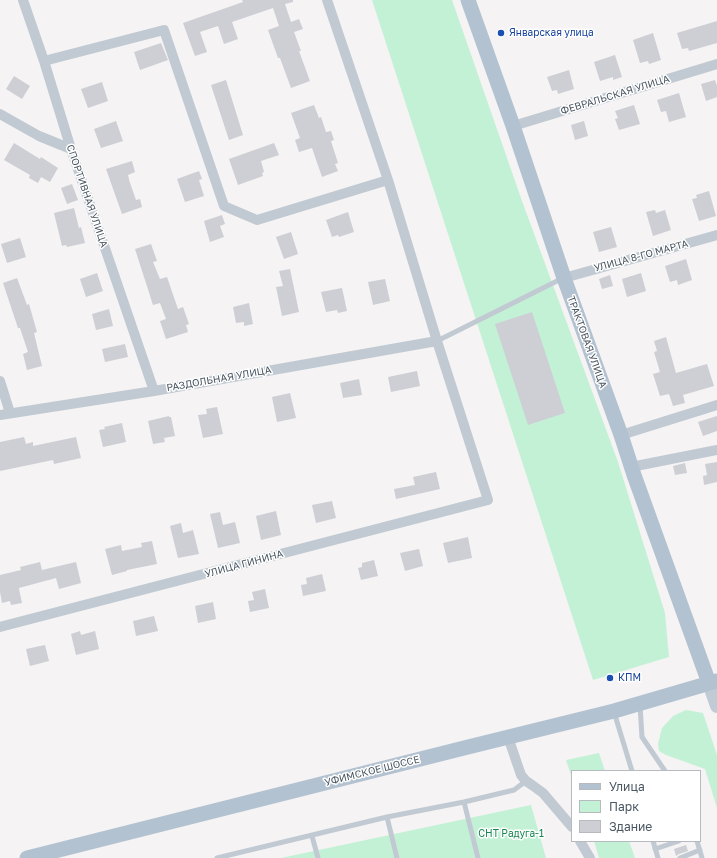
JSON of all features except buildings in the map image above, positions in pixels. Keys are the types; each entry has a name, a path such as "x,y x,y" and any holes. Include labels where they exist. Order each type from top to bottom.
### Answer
{"main road":[{"name":"ТРАКТОВАЯ УЛИЦА","path":"468,0 631,467 713,682"},
{"name":"УФИМСКОЕ ШОССЕ","path":"27,858 614,711 713,682"},
{"path":"713,682 717,706"}],"street":[{"name":"СПОРТИВНАЯ УЛИЦА","path":"23,0 71,148 154,391"},
{"path":"327,0 388,180 437,341"},
{"path":"44,61 164,30 224,206 257,220 388,180"},
{"name":"ФЕВРАЛЬСКАЯ УЛИЦА","path":"513,126 717,64"},
{"path":"0,114 39,136 71,148"},
{"name":"УЛИЦА 8-ГО МАРТА","path":"564,278 717,236"},
{"name":"РАЗДОЛЬНАЯ УЛИЦА","path":"5,414 154,391 437,341"},
{"name":"УЛИЦА ГИНИНА","path":"0,627 488,500 437,341"},
{"path":"0,381 5,414"},
{"path":"621,435 717,405"},
{"path":"631,467 717,450"},
{"path":"508,737 521,775 526,781 543,793 571,826"},
{"path":"581,842 590,858"}],"lane":[{"path":"437,341 564,278"},
{"path":"640,703 642,737 664,770"},
{"path":"614,711 632,770"},
{"path":"217,858 236,855 386,817 464,802 514,790 526,781"},
{"path":"464,802 478,858"},
{"path":"386,817 397,858"},
{"path":"312,836 318,858"},
{"path":"653,842 658,858"},
{"path":"656,849 675,842"},
{"path":"697,842 702,858"},
{"path":"680,858 700,850"}],"green space":[{"path":"372,0 452,0 522,201 618,462 665,613 669,657 593,680"},
{"path":"686,710 703,713 717,755 717,808 705,769 659,751 658,744 662,728 673,716"},
{"path":"599,753 605,770 571,770 571,775 566,760"},
{"name":"СНТ Радуга-1","path":"531,805 546,858 281,858"},
{"path":"594,842 629,842 635,858 599,858"}],"place":[{"name":"Январская улица","path":"501,33"},
{"name":"КПМ","path":"610,678"}]}
